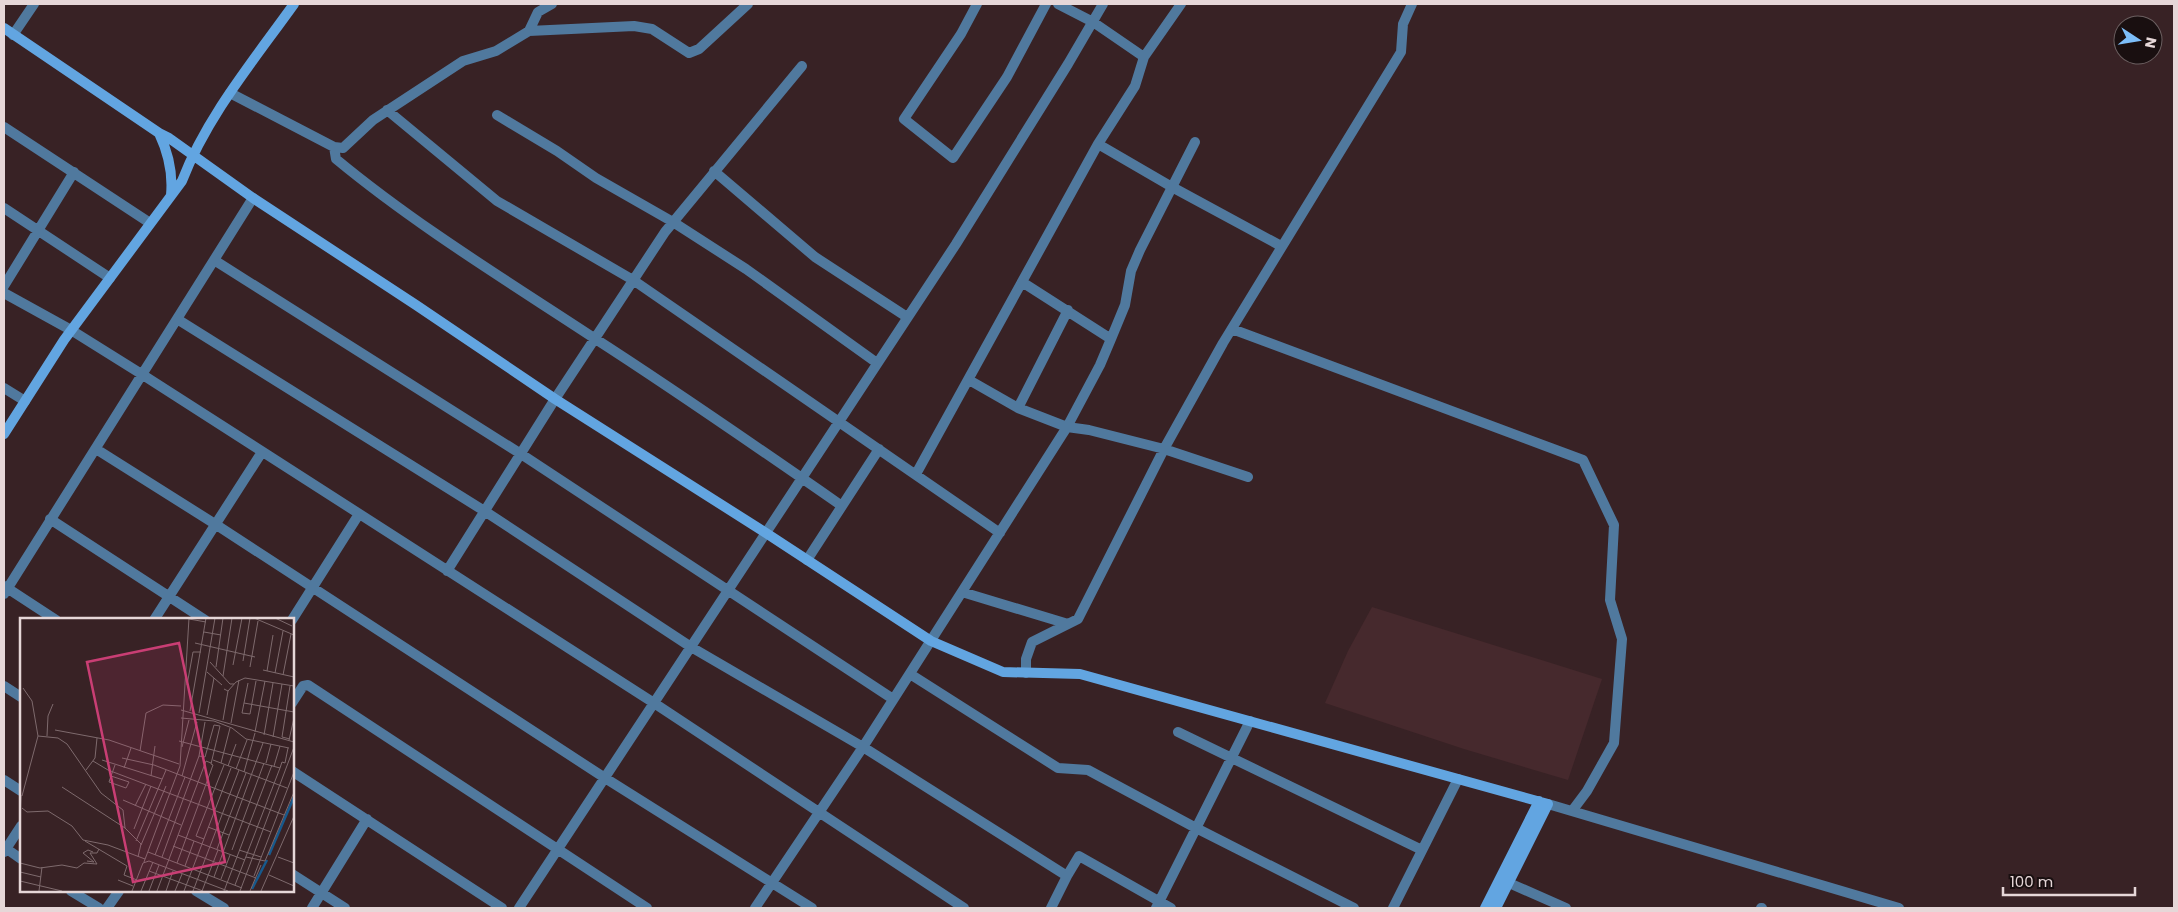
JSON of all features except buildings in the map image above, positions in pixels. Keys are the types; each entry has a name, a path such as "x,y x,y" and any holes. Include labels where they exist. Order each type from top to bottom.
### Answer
{"street":[{"path":"13,34 34,4"},
{"path":"4,434 70,330 182,180 192,154 230,93 294,4"},
{"path":"529,31 538,12 552,4"},
{"path":"230,93 334,147 343,148 387,110 463,61 496,51 529,31 652,29 689,53 699,49 748,4"},
{"path":"977,4 961,34 904,119 953,158 1007,77 1046,4"},
{"path":"1058,4 1093,22 1144,57"},
{"path":"519,908 961,236 1103,4"},
{"path":"916,474 1098,144 1135,86 1144,57 1181,4"},
{"path":"1026,673 1026,659 1032,642 1078,619 1164,448 1281,246 1401,52 1403,24 1412,4"},
{"path":"4,28 159,133 170,138 253,198 424,310 555,399 766,533 931,641 1003,672 1080,674 1544,803 1900,908"},
{"path":"447,571 486,512 555,399 673,222 802,66"},
{"path":"387,110 497,201 633,280 1000,533"},
{"path":"496,115 557,151 596,178 673,222 746,269 877,363"},
{"path":"4,127 150,223"},
{"path":"159,133 167,150 172,185 171,195"},
{"path":"755,908 863,747 1067,427 1100,365 1125,305 1131,271 1195,142"},
{"path":"1098,144 1172,187 1281,246"},
{"path":"334,147 336,159 367,185 452,246 595,338 842,506"},
{"path":"4,286 74,172"},
{"path":"714,172 815,257 907,318"},
{"path":"53,618 5,589 143,375 253,198"},
{"path":"4,208 110,278"},
{"path":"214,260 522,454 894,699"},
{"path":"1022,282 1111,339"},
{"path":"4,293 70,330 143,375 654,703 964,908"},
{"path":"1018,408 1068,310"},
{"path":"178,319 486,512 691,647 863,747 1067,876"},
{"path":"1232,329 1583,460 1614,525 1610,600 1622,639 1614,743 1587,791 1572,811"},
{"path":"969,380 1018,408 1067,427 1089,430 1164,448 1248,477"},
{"path":"4,388 25,401"},
{"path":"96,449 215,524 605,778 812,908"},
{"path":"807,560 879,449"},
{"path":"155,618 262,452"},
{"path":"293,618 359,514"},
{"path":"50,519 201,618"},
{"path":"962,592 1068,624"},
{"path":"910,674 1058,768 1088,770 1196,828 1354,908"},
{"path":"294,700 303,686 308,685 647,908"},
{"path":"4,686 20,696"},
{"path":"1158,905 1250,721"},
{"path":"1178,732 1422,850"},
{"path":"294,772 502,908"},
{"path":"1393,908 1458,779"},
{"path":"4,780 20,790"},
{"path":"1496,908 1544,803"},
{"path":"1485,908 1544,803"},
{"path":"312,908 367,819"},
{"path":"20,827 4,849 20,857"},
{"path":"1051,908 1079,856 1158,905 1171,908"},
{"path":"294,875 344,908"},
{"path":"1509,883 1566,908"},
{"path":"73,892 99,908"},
{"path":"107,908 118,892"},
{"path":"198,892 224,908"}],"shaded area":[{"path":"1372,607 1602,679 1568,780 1464,749 1325,703 1348,651"}]}
